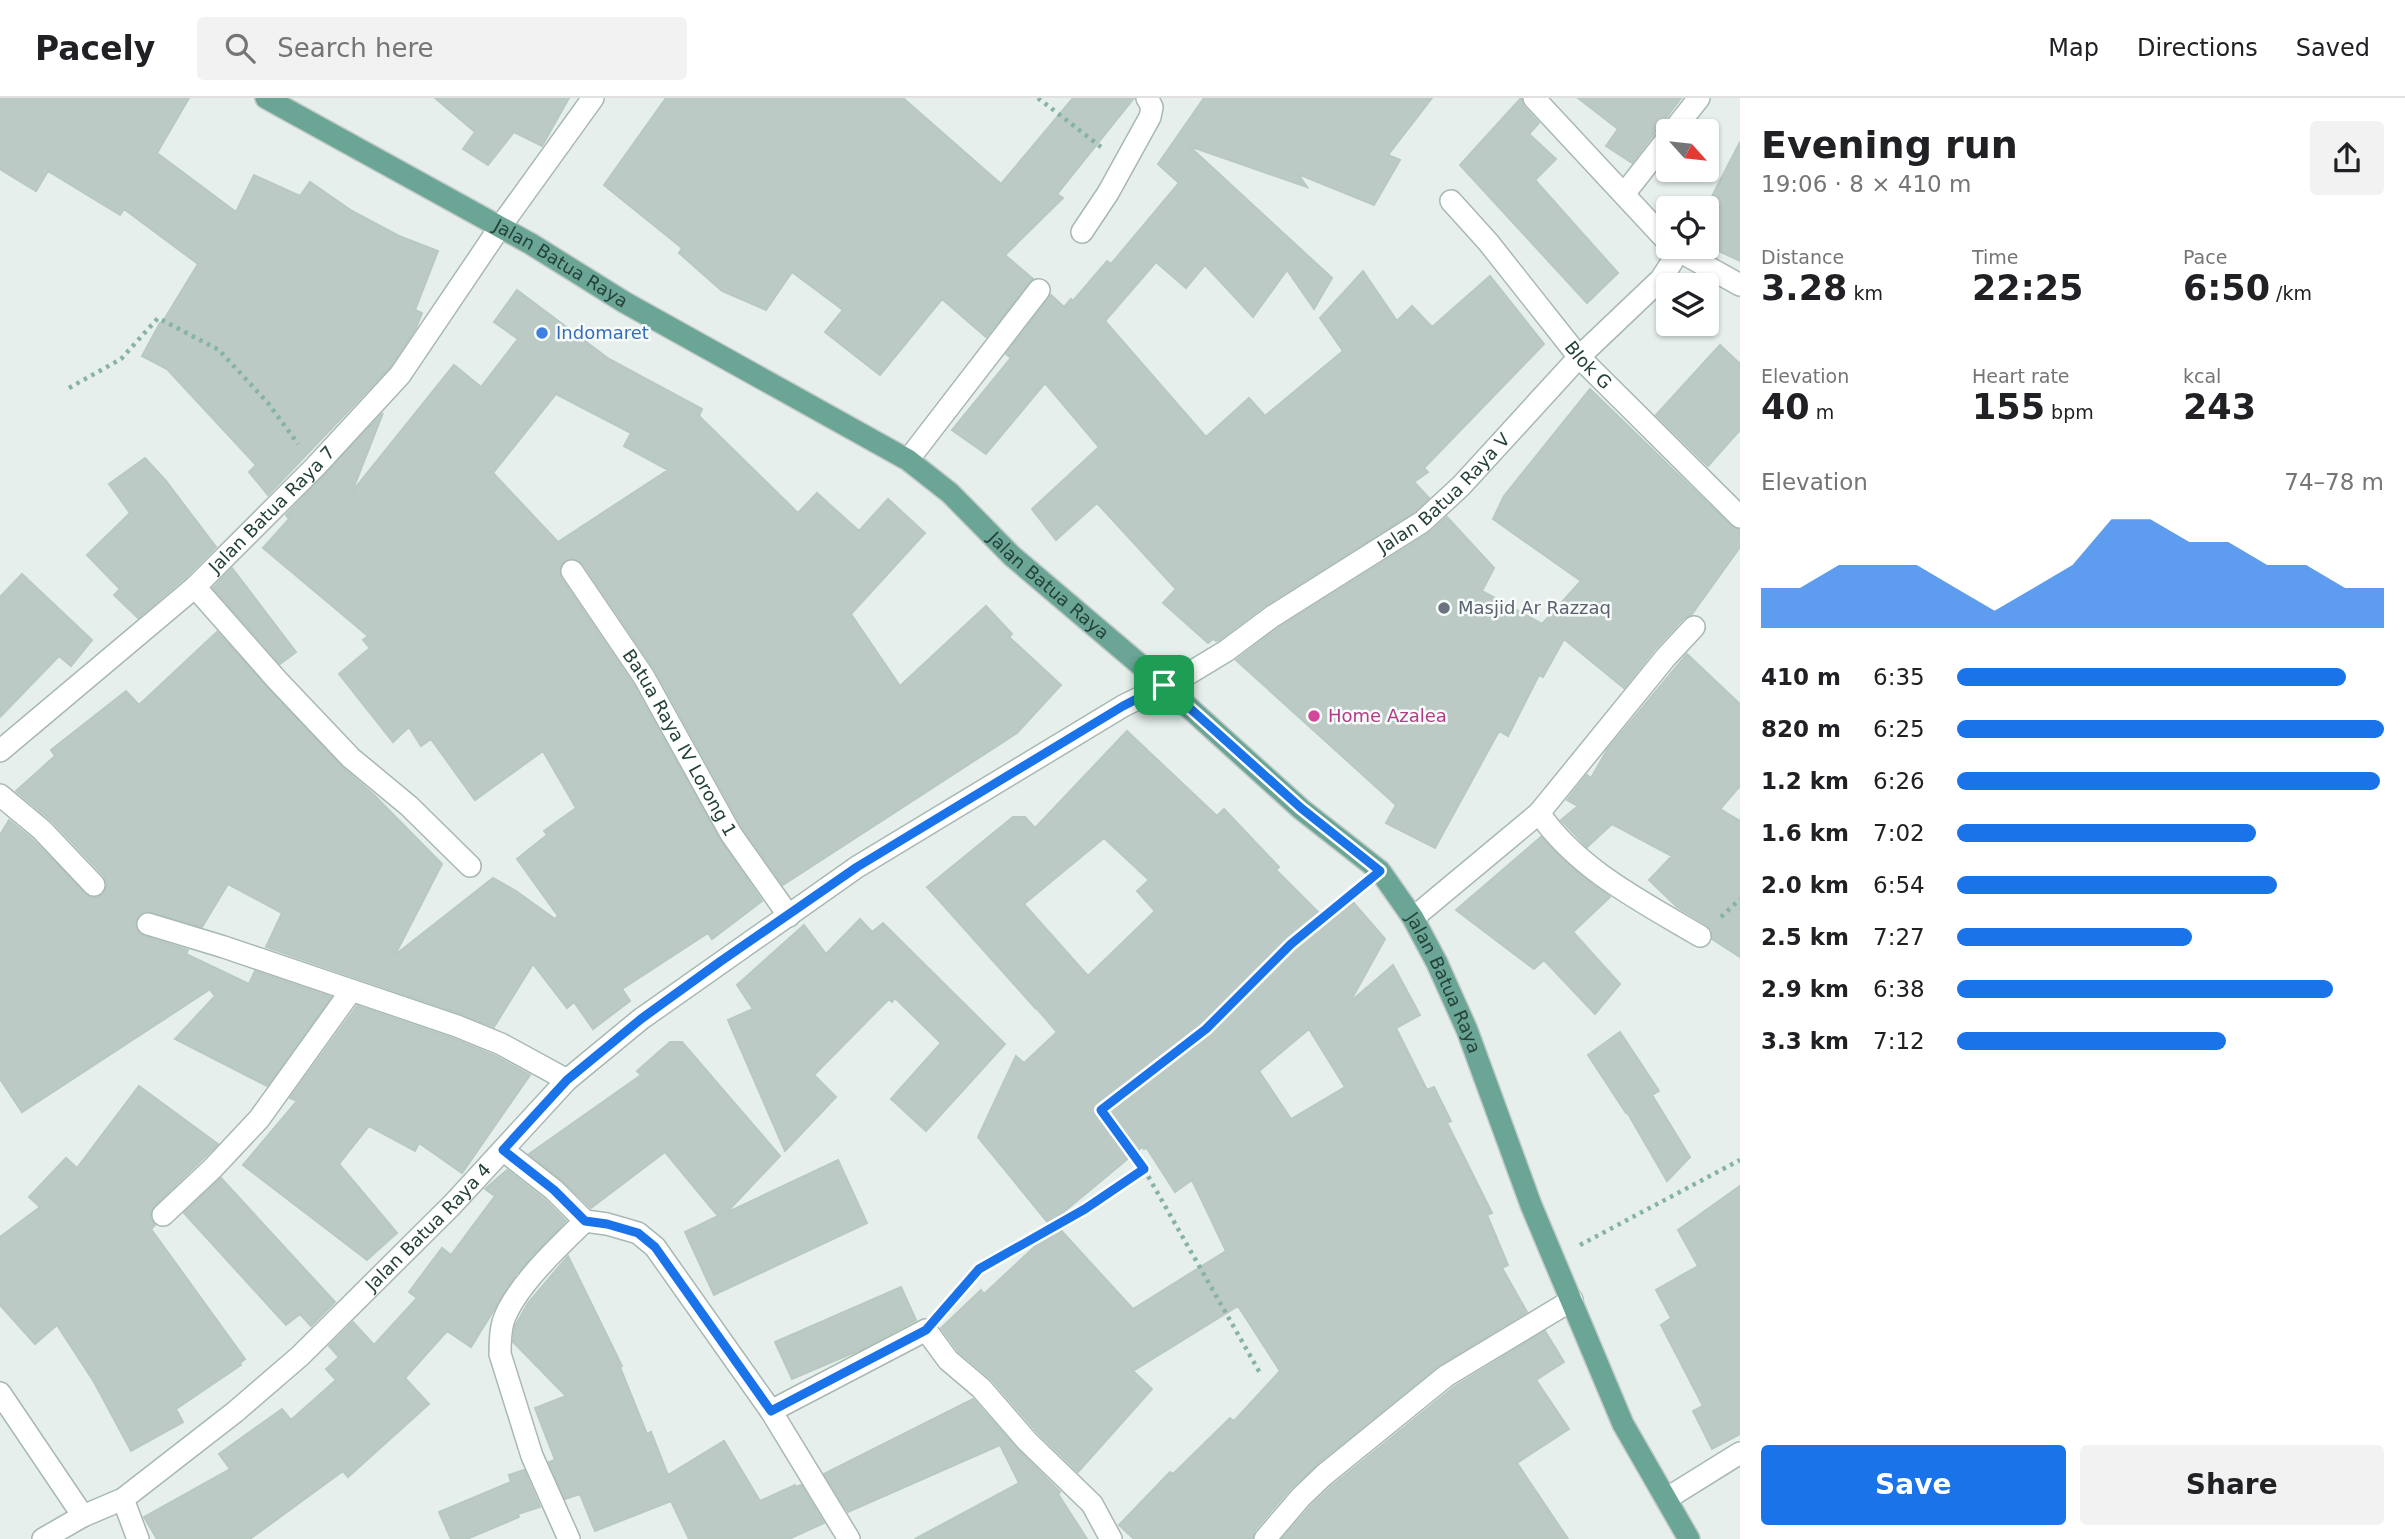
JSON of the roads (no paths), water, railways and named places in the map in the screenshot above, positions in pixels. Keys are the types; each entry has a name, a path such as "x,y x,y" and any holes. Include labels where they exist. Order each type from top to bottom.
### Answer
{"main road":[{"name":"Jalan Batua Raya","path":"266,98 500,227 624,302 908,460 950,493 1012,556 1164,685 1291,800 1380,871 1413,918 1437,963 1467,1030 1531,1205 1623,1424 1689,1539"}],"street":[{"name":"Jalan Batua Raya 7","path":"0,751 195,587 315,467 400,376 500,227 593,98"},
{"path":"1082,232 1125,166 1150,117 1152,107 1147,98"},
{"path":"1534,98 1656,229"},
{"path":"1682,119 1699,98"},
{"path":"1624,194 1656,153"},
{"name":"Blok G","path":"1451,201 1488,242 1579,357 1740,517"},
{"name":"Jalan Batua Raya V","path":"1164,685 1226,651 1273,616 1422,522 1461,486 1579,357 1661,279 1673,259"},
{"path":"1694,259 1740,285"},
{"path":"908,460 1039,290"},
{"name":"Batua Raya IV Lorong 1","path":"572,571 644,677 731,834 789,916"},
{"path":"195,587 351,758 409,806 470,866"},
{"path":"1413,918 1539,813 1666,657 1694,627"},
{"name":"Jalan Batua Raya 4","path":"43,1539 83,1516 123,1499 235,1412 300,1356 383,1275 567,1080 641,1019 857,867 1113,712 1164,685"},
{"path":"0,795 42,830 94,886"},
{"path":"1539,813 1549,827 1606,880 1700,936"},
{"path":"148,924 457,1026 501,1044 567,1080"},
{"path":"163,1215 213,1168 259,1119 351,991"},
{"path":"503,1150 554,1190 585,1221 638,1233 655,1247 771,1411 849,1539"},
{"path":"569,1539 532,1456 500,1354 500,1337 503,1321 523,1289 585,1221"},
{"path":"1265,1539 1324,1475 1429,1389 1572,1300"},
{"path":"771,1411 926,1330 948,1360 981,1388 1027,1441 1092,1504 1111,1539"},
{"path":"0,1393 83,1516"},
{"path":"1666,1499 1740,1453"},
{"path":"123,1499 138,1539"}],"place":[{"name":"Indomaret","path":"542,333"},
{"name":"Masjid Ar Razzaq","path":"1444,608"},
{"name":"Home Azalea","path":"1314,716"}]}
